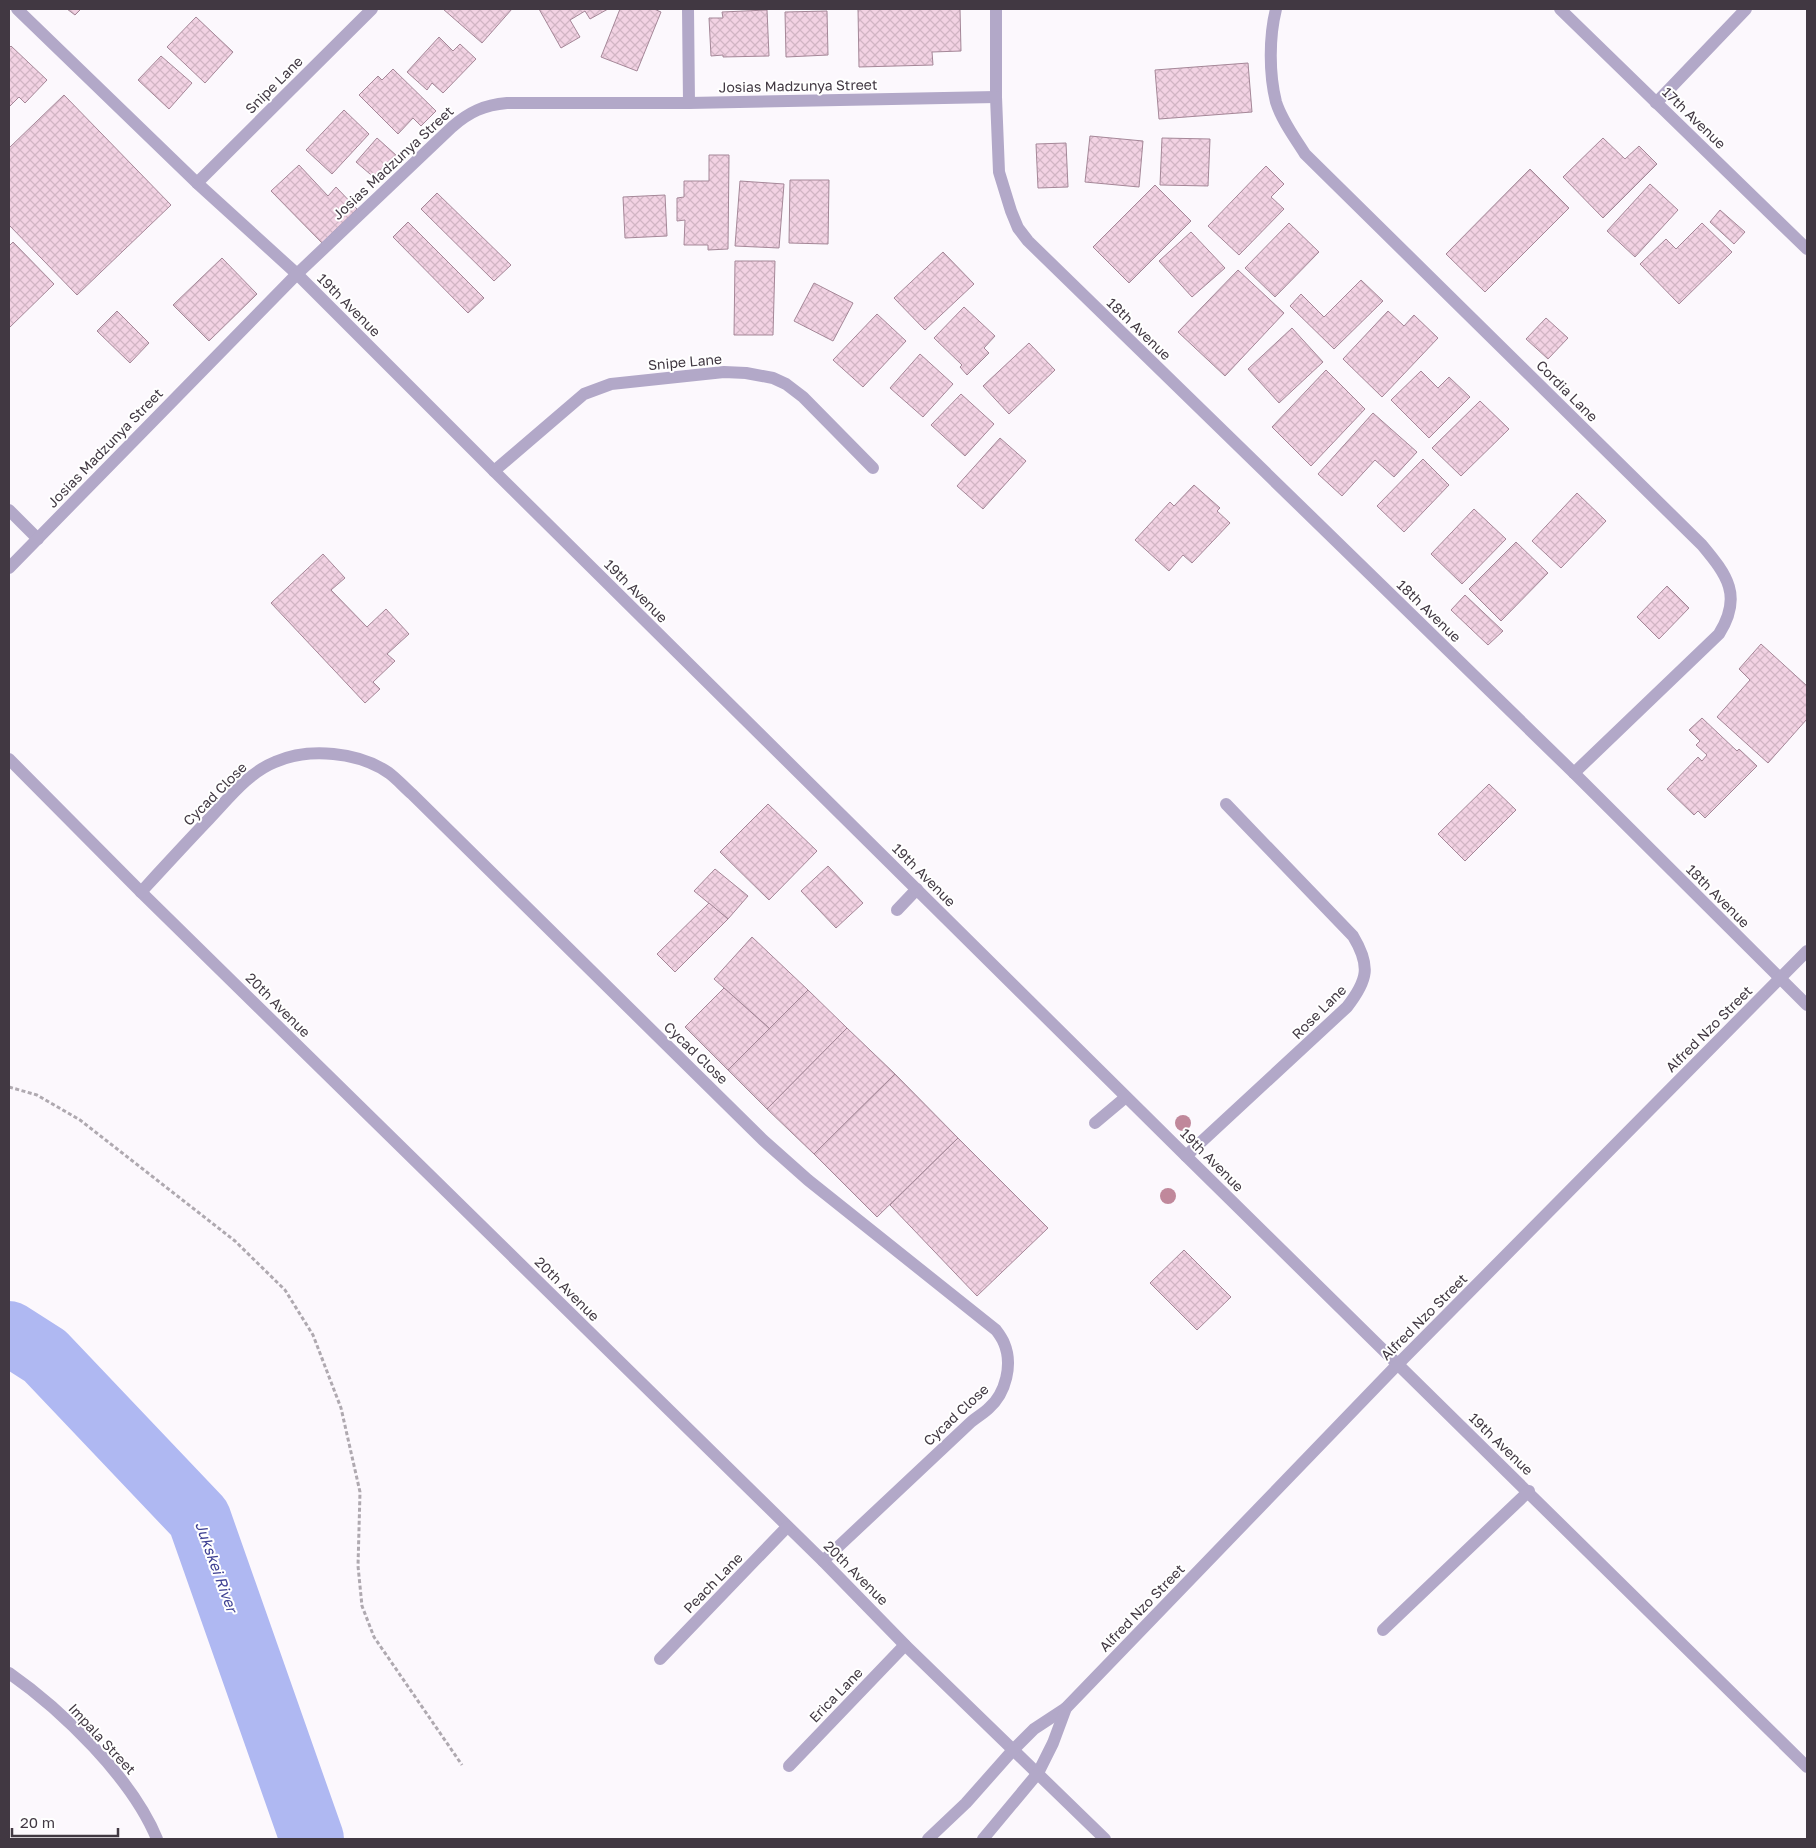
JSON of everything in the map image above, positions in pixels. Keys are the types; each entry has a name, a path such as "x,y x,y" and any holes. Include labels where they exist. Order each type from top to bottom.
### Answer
{"street":[{"name":"19th Avenue","path":"17,9 197,183 297,274 1186,1156 1529,1491 1807,1767"},
{"name":"Snipe Lane","path":"197,183 372,9"},
{"path":"688,9 689,103"},
{"path":"996,9 996,97"},
{"name":"Cordia Lane","path":"1276,9 1272,24 1271,45 1276,103 1288,128 1305,154 1702,545 1721,567 1726,578 1730,589 1730,610 1726,623 1718,634 1574,773"},
{"name":"17th Avenue","path":"1560,9 1807,248"},
{"path":"1656,103 1746,9"},
{"name":"Josias Madzunya Street","path":"9,568 297,274 464,116 477,109 491,104 507,103 689,103 996,97"},
{"name":"18th Avenue","path":"996,97 999,172 1018,228 1028,241 1574,773 1807,1005"},
{"name":"Snipe Lane","path":"494,471 584,394 611,384 724,372 746,373 773,378 786,384 803,397 873,468"},
{"path":"9,510 38,539"},
{"name":"Cycad Close","path":"141,892 244,782 275,762 297,756 324,754 347,755 370,762 389,773 412,794 763,1140 808,1180 996,1330 1005,1344 1008,1361 1007,1378 1001,1393 990,1407 971,1422 823,1561"},
{"name":"20th Avenue","path":"9,759 141,892 823,1561 905,1645 1105,1839"},
{"name":"Rose Lane","path":"1186,1156 1348,1008 1360,991 1366,974 1361,950 1353,936 1226,804"},
{"path":"897,910 917,889"},
{"name":"Alfred Nzo Street","path":"928,1839 966,1803 1034,1729 1066,1708 1398,1364 1807,951"},
{"path":"1096,1123 1126,1096"},
{"path":"1383,1630 1529,1491"},
{"name":"Peach Lane","path":"660,1659 787,1526"},
{"name":"Erica Lane","path":"789,1766 905,1645"},
{"name":"Impala Street","path":"9,1672 43,1699 102,1757 129,1789 158,1839"},
{"name":"Alfred Nzo Street","path":"984,1839 1038,1773 1053,1743 1066,1708"}],"path":[{"path":"9,1087 37,1094 80,1120 235,1241 285,1290 313,1334 341,1408 360,1492 358,1566 362,1606 374,1637 462,1765"}],"building":[{"path":"67,9 81,9 75,15"},
{"path":"443,9 512,9 482,43"},
{"path":"539,9 608,9 590,19 585,11 570,20 580,37 561,48"},
{"path":"620,9 654,9 661,12 637,71 601,57"},
{"path":"858,9 960,9 961,51 932,52 933,65 859,67"},
{"path":"767,10 769,56 711,56 709,18 723,18 722,12"},
{"path":"827,11 828,55 786,57 785,12"},
{"path":"196,17 233,52 205,83 167,47"},
{"path":"439,37 453,51 460,44 476,59 443,93 432,83 427,90 407,72"},
{"path":"11,46 47,80 25,103 19,97 9,107 9,48"},
{"path":"161,56 192,83 169,109 138,80"},
{"path":"1248,63 1252,112 1159,119 1155,70"},
{"path":"393,69 436,111 421,126 413,118 398,134 359,95 378,76 382,80"},
{"path":"64,95 171,205 77,295 9,225 9,148"},
{"path":"344,110 369,134 332,174 306,150"},
{"path":"1090,136 1143,141 1139,187 1085,182"},
{"path":"377,138 397,156 377,180 356,162"},
{"path":"1162,138 1210,139 1208,186 1160,185"},
{"path":"1603,138 1625,159 1639,146 1657,164 1603,218 1563,177"},
{"path":"1066,143 1068,187 1038,188 1036,144"},
{"path":"709,155 729,155 728,249 708,250 708,245 684,245 685,220 677,221 677,198 684,197 684,181 709,181"},
{"path":"299,165 328,196 336,187 357,209 322,243 271,191"},
{"path":"1266,166 1284,184 1271,197 1284,209 1239,255 1208,226"},
{"path":"1530,169 1569,208 1485,292 1446,254"},
{"path":"790,180 829,180 828,244 789,243"},
{"path":"740,181 784,184 779,248 735,246"},
{"path":"1650,184 1678,210 1635,257 1607,231"},
{"path":"1155,185 1191,221 1129,283 1093,247"},
{"path":"437,193 511,265 494,281 421,209"},
{"path":"665,195 667,236 625,238 623,197"},
{"path":"1720,210 1745,232 1734,244 1710,222"},
{"path":"408,222 484,298 468,313 393,237"},
{"path":"1289,223 1319,252 1275,297 1245,268"},
{"path":"1702,223 1732,252 1679,304 1640,264 1666,239 1676,249"},
{"path":"1191,232 1225,268 1192,297 1159,261"},
{"path":"13,242 54,284 9,328 9,246"},
{"path":"943,252 974,284 925,330 894,298"},
{"path":"222,258 257,294 209,341 173,305"},
{"path":"735,261 775,261 773,335 734,335"},
{"path":"1238,270 1284,313 1225,376 1178,332"},
{"path":"1361,280 1383,301 1334,349 1290,306 1301,294 1324,317"},
{"path":"814,283 853,303 833,341 794,321"},
{"path":"964,307 995,336 984,348 989,353 967,375 960,367 962,365 934,338"},
{"path":"117,311 149,343 130,363 97,331"},
{"path":"1388,311 1404,326 1414,315 1438,338 1382,397 1343,359"},
{"path":"877,314 906,341 863,387 833,360"},
{"path":"1546,318 1568,338 1548,359 1526,339"},
{"path":"1292,328 1323,362 1279,403 1248,369"},
{"path":"1029,343 1055,370 1009,414 983,386"},
{"path":"920,354 953,384 923,417 890,388"},
{"path":"1326,370 1365,409 1311,466 1272,427"},
{"path":"1421,371 1438,388 1449,377 1470,397 1429,438 1391,400"},
{"path":"961,394 994,424 965,456 931,425"},
{"path":"1480,401 1509,429 1461,476 1432,448"},
{"path":"1373,413 1417,452 1394,477 1375,460 1342,496 1318,474"},
{"path":"1000,438 1026,461 983,509 957,486"},
{"path":"1423,459 1449,485 1404,532 1377,506"},
{"path":"1194,485 1220,508 1217,511 1230,523 1192,563 1183,555 1169,571 1135,540 1170,502 1174,506"},
{"path":"1577,493 1606,521 1561,568 1532,541"},
{"path":"1474,509 1506,539 1462,584 1431,554"},
{"path":"1516,542 1548,573 1501,621 1469,589"},
{"path":"323,554 345,578 331,590 367,627 386,609 409,634 387,654 395,661 373,682 380,689 365,703 271,603"},
{"path":"1667,586 1689,608 1659,639 1637,617"},
{"path":"1465,595 1503,631 1488,645 1451,610"},
{"path":"1761,644 1807,686 1807,719 1768,763 1717,717 1750,680 1739,669"},
{"path":"1702,718 1737,751 1739,749 1757,766 1705,818 1698,811 1694,815 1667,789 1698,757 1702,761 1707,755 1696,745 1700,741 1689,730"},
{"path":"1489,784 1516,810 1465,861 1438,834"},
{"path":"768,804 817,851 769,900 720,852"},
{"path":"828,866 863,903 836,928 801,891"},
{"path":"715,869 748,896 728,919 694,891"},
{"path":"709,903 728,919 675,972 657,954"},
{"path":"752,937 808,990 770,1029 714,979"},
{"path":"724,988 770,1029 728,1070 685,1027"},
{"path":"808,990 847,1028 767,1109 728,1070"},
{"path":"847,1028 895,1074 814,1154 767,1109"},
{"path":"895,1074 958,1138 877,1217 814,1154"},
{"path":"958,1138 1048,1228 977,1296 890,1205"},
{"path":"1184,1250 1231,1297 1197,1330 1150,1283"}],"waterway":[{"name":"Jukskei River","path":"9,1333 45,1356 199,1518 312,1839"}]}
